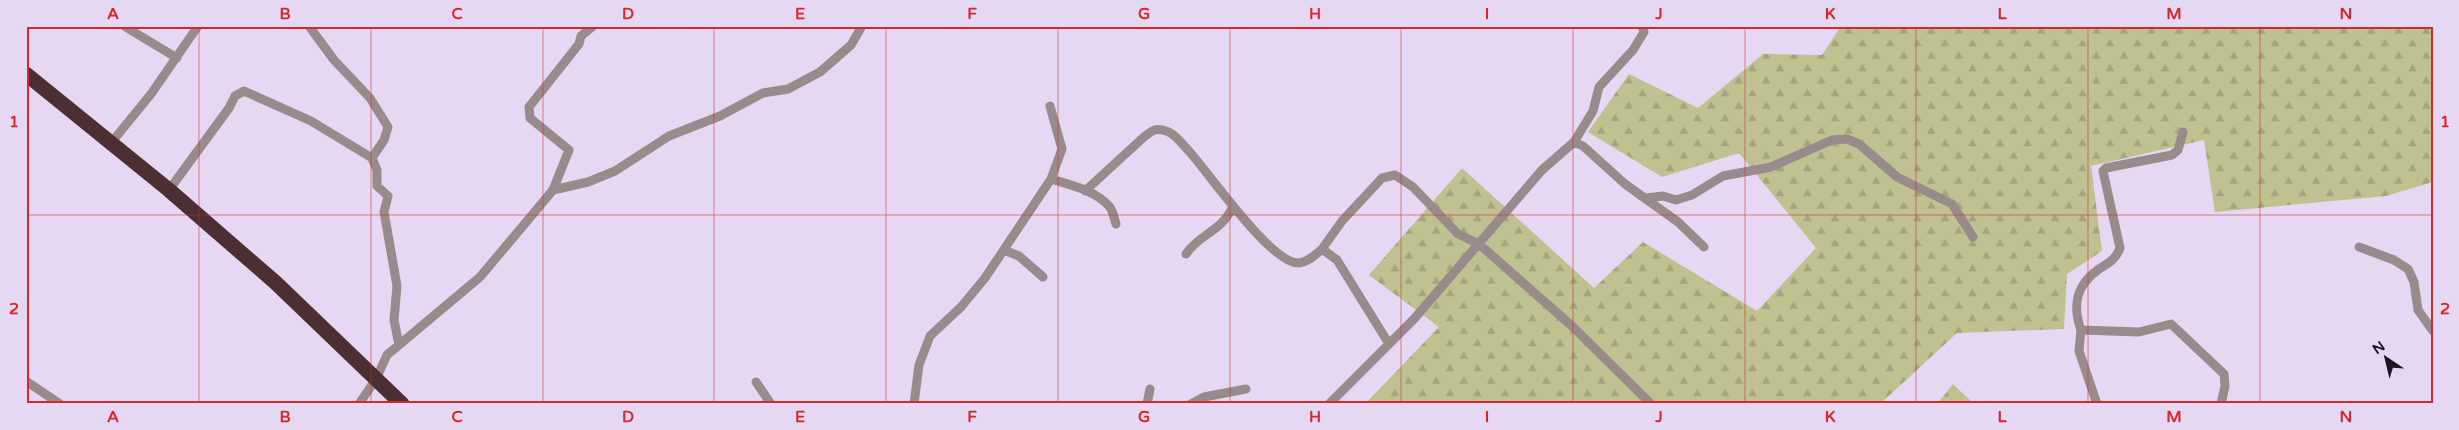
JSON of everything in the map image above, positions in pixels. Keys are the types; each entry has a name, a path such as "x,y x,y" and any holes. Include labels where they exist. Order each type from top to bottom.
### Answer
{"highway":[{"path":"26,74 169,190 276,284 402,404"}],"street":[{"path":"124,26 177,58"},
{"path":"111,143 177,58 198,26"},
{"path":"309,26 334,60 370,98 388,127 384,140 372,158"},
{"path":"359,404 376,379 387,355 480,277 553,190 569,150 530,118 529,107 579,44 581,36 593,26"},
{"path":"553,190 588,182 606,175 669,136 698,123 720,116 763,93 788,89 820,72 851,44 862,26"},
{"path":"1329,404 1390,344 1542,170 1574,142 1593,111 1599,87 1633,50 1644,32 1642,26"},
{"path":"169,190 229,108 235,96 244,91 311,121 372,158 376,170 377,186 388,196 384,212 397,286 394,320 399,345"},
{"path":"914,404 919,365 930,336 961,307 1004,250 1051,179 1062,150 1050,106"},
{"path":"1085,191 1144,136 1154,129 1164,130 1176,137 1198,161 1233,206 1274,252 1297,263 1306,261 1322,249 1342,221 1382,178 1395,175 1412,188 1458,234 1479,244 1572,326 1651,404"},
{"path":"2097,404 2079,351 2081,330 2076,315 2076,302 2079,289 2088,278 2112,262 2120,248 2103,171 2106,168 2172,155 2178,150 2183,132"},
{"path":"1646,198 1663,196 1676,200 1692,195 1723,176 1771,168 1832,140 1847,139 1860,144 1897,177 1952,204 1972,237"},
{"path":"1574,142 1583,146 1625,184 1678,222 1704,247"},
{"path":"1051,179 1085,191 1110,207 1116,224"},
{"path":"1186,254 1190,247 1223,224 1233,206"},
{"path":"2359,247 2394,260 2408,268 2414,282 2418,310 2433,332"},
{"path":"1322,249 1337,260 1390,344"},
{"path":"1004,250 1019,256 1043,276"},
{"path":"2081,330 2139,332 2171,324 2224,374 2225,386 2221,404"},
{"path":"26,381 60,404"},
{"path":"756,382 771,404"},
{"path":"1146,404 1150,388"},
{"path":"1191,404 1204,397 1246,389"}],"green space":[{"path":"1841,26 2433,26 2433,182 2386,196 2215,212 2204,140 2091,166 2102,251 2067,274 2064,329 1957,333 1880,404 1365,404 1439,327 1369,275 1462,168 1594,288 1643,242 1757,311 1816,248 1739,153 1662,177 1588,132 1629,74 1698,108 1763,54 1822,55"},
{"path":"1953,384 1974,404 1937,404"}]}
